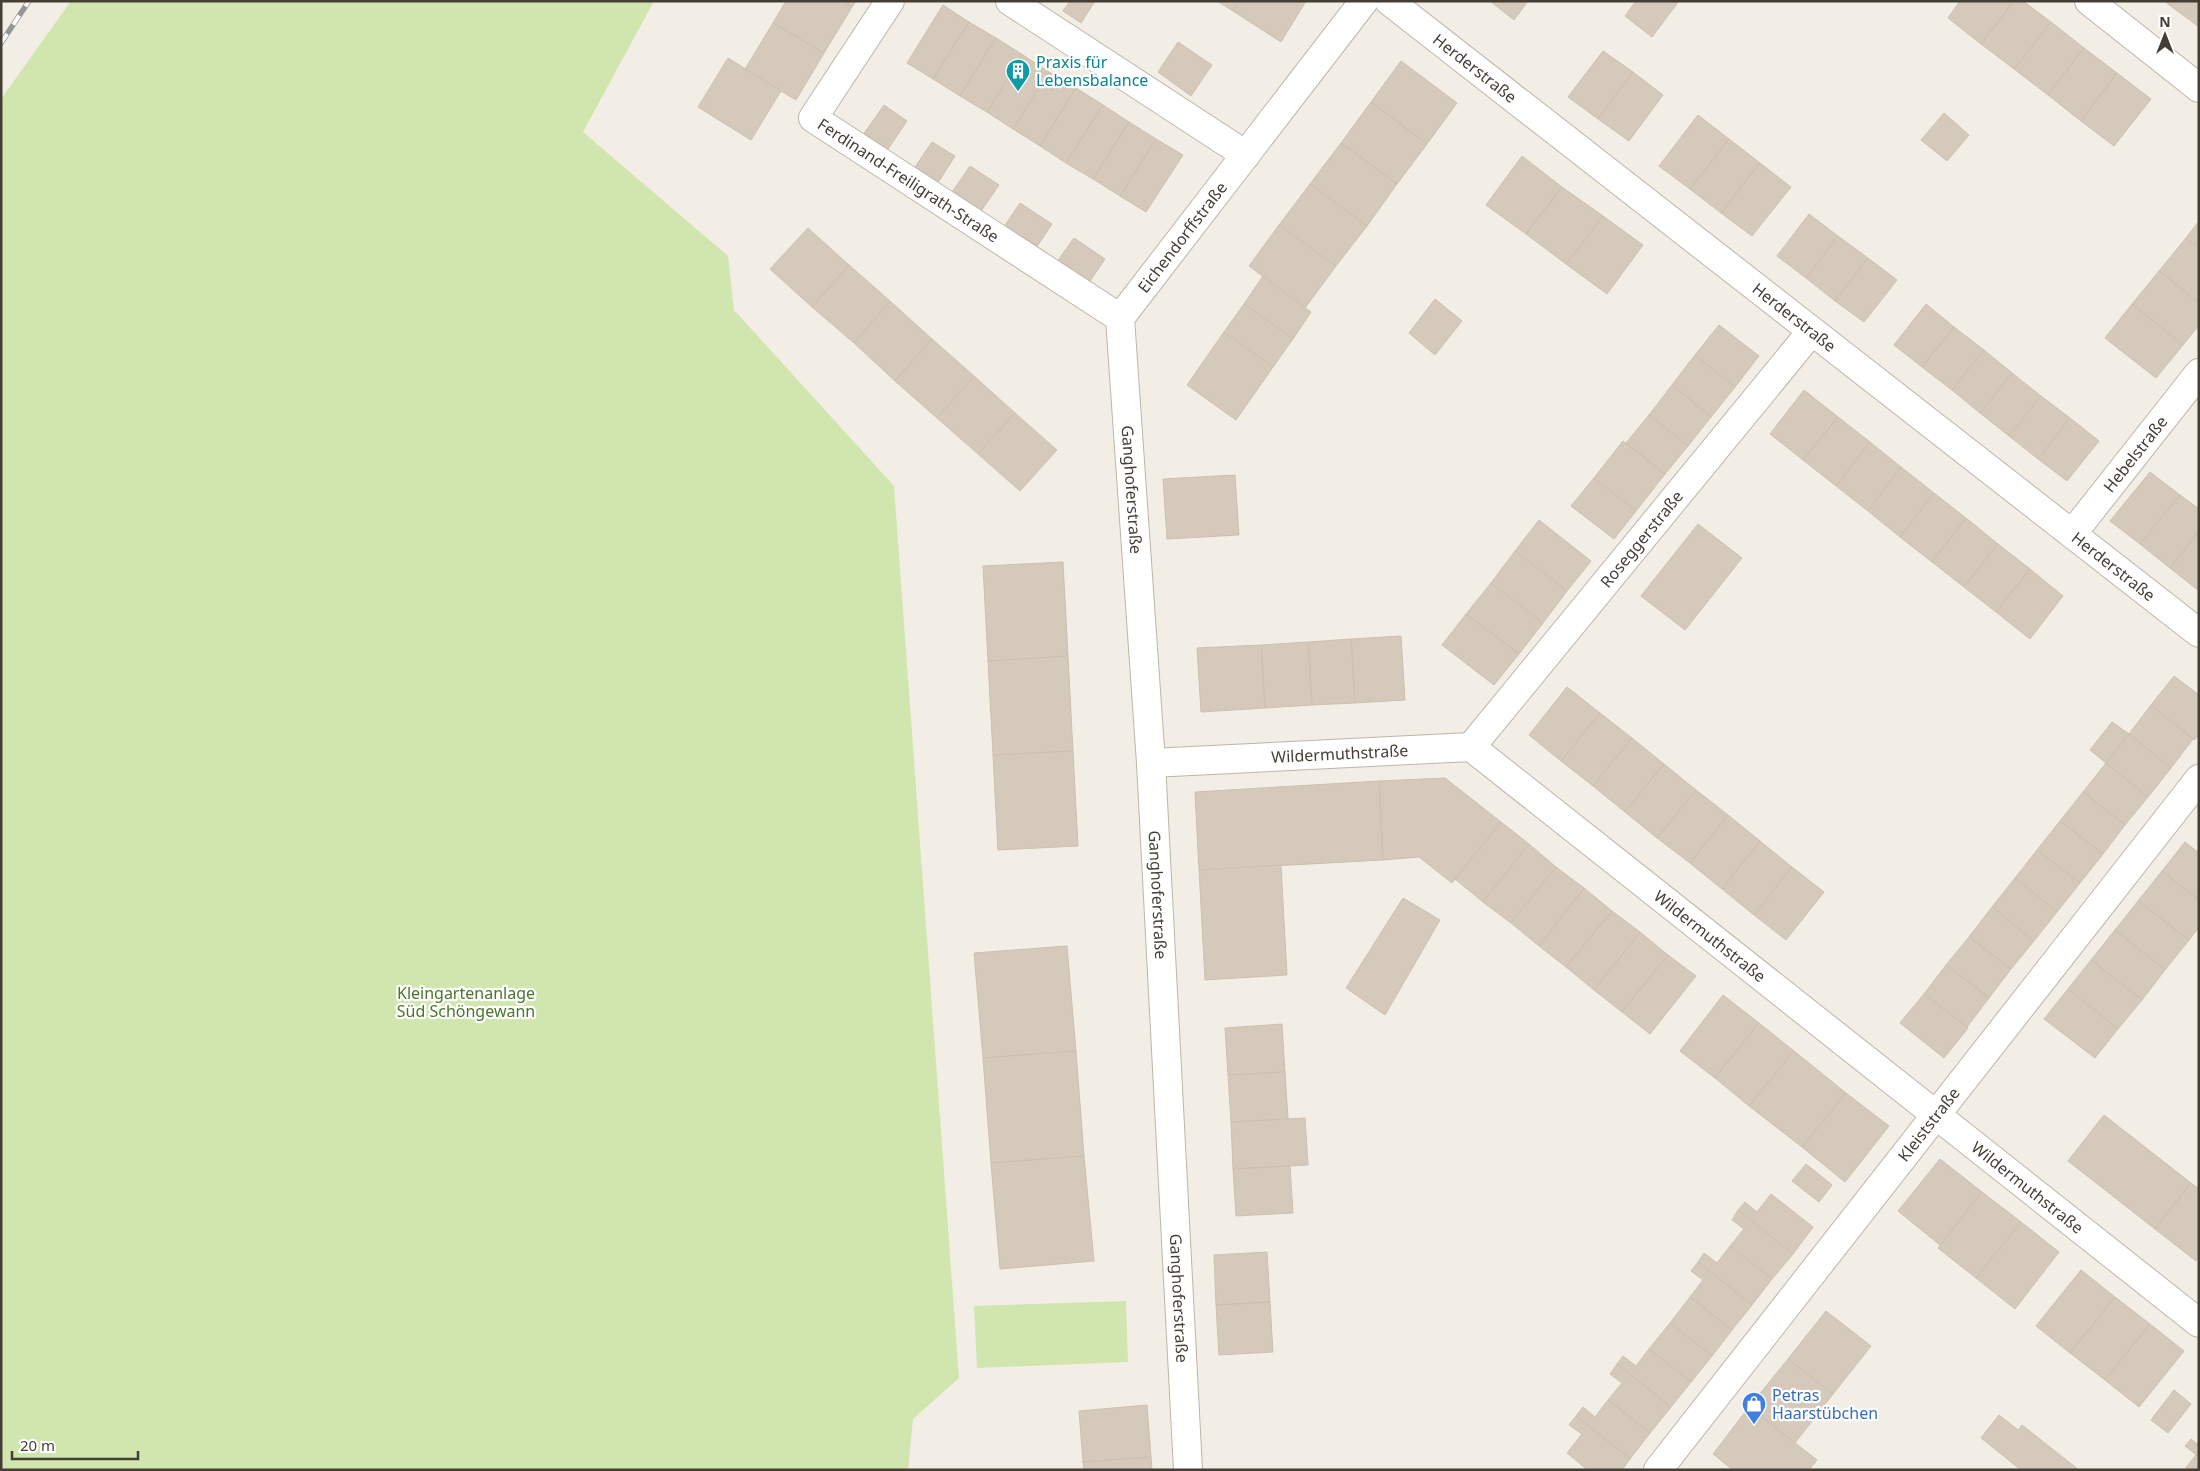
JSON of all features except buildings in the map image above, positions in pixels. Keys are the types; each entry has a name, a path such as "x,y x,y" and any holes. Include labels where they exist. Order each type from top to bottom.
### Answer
{"street":[{"name":"Ferdinand-Freiligrath-Straße","path":"890,1 813,118 1120,318"},
{"path":"1010,1 1246,155"},
{"name":"Eichendorffstraße","path":"1120,318 1364,1"},
{"name":"Herderstraße","path":"1389,1 2199,633"},
{"path":"2089,1 2199,88"},
{"name":"Ganghoferstraße","path":"1120,318 1151,763 1188,1470"},
{"name":"Roseggerstraße","path":"1471,748 1811,332"},
{"name":"Hebelstraße","path":"2072,534 2199,373"},
{"name":"Wildermuthstraße","path":"1151,763 1471,748 1937,1114 2199,1323"},
{"name":"Kleiststraße","path":"1658,1470 2199,779"}],"green space":[{"name":"Kleingartenanlage Süd Schöngewann","path":"71,1 654,1 583,132 728,256 734,310 894,486 959,1378 913,1419 908,1470 1,1470 1,99"},
{"path":"1126,1301 1128,1362 977,1368 974,1306"}],"railway":[{"path":"1,43 29,1"}],"place":[{"name":"Praxis für Lebensbalance","path":"1018,92"},
{"name":"Petras Haarstübchen","path":"1754,1425"}]}
